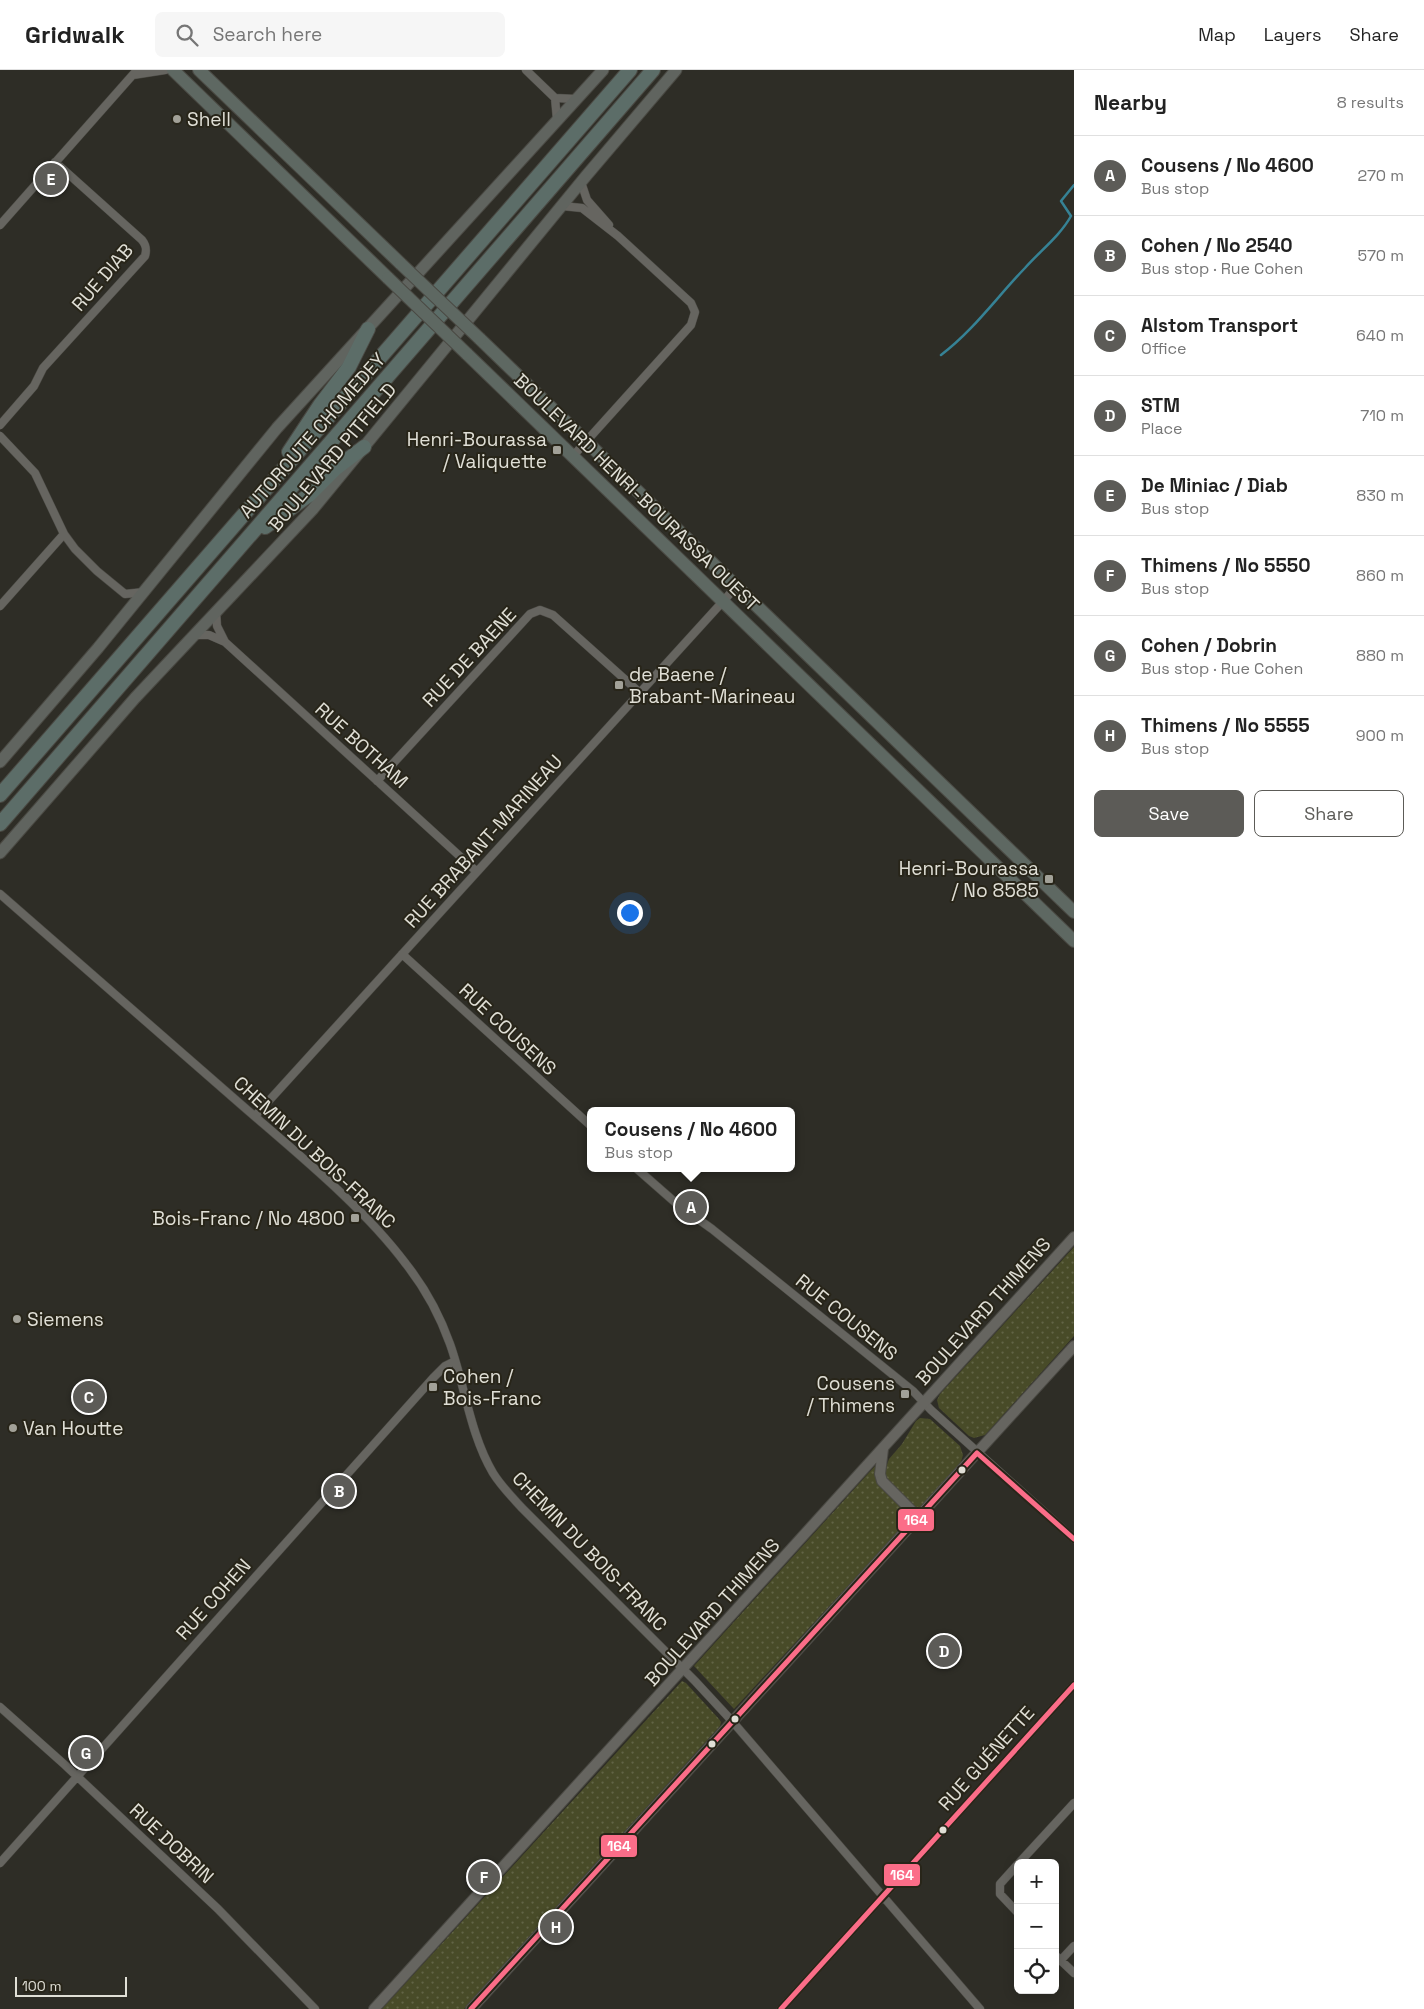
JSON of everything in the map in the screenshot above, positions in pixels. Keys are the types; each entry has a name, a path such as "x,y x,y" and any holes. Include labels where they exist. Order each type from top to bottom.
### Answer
{"highway":[{"name":"AUTOROUTE CHOMEDEY","path":"0,795 630,70"},
{"name":"AUTOROUTE CHOMEDEY","path":"0,824 653,70"},
{"path":"260,496 320,405 349,368 368,328"},
{"path":"245,542 309,495 335,470 364,447"}],"main road":[{"name":"BOULEVARD HENRI-BOURASSA OUEST","path":"173,70 1074,941"},
{"name":"BOULEVARD HENRI-BOURASSA OUEST","path":"199,70 1074,912"},
{"path":"0,762 126,614 278,428 603,70"},
{"name":"BOULEVARD PITFIELD","path":"0,853 192,635 306,517 581,182 676,70"}],"street":[{"path":"0,225 135,72 165,70"},
{"path":"526,70 555,98 557,120"},
{"path":"555,98 576,99"},
{"name":"RUE DIAB","path":"0,425 34,386 43,368 145,256 147,250 146,244 142,240 55,162"},
{"path":"581,182 587,200 618,236"},
{"path":"562,206 580,207 618,236 691,303 695,312 686,331 573,456"},
{"path":"0,436 35,473 64,534 88,564 125,594 144,592"},
{"path":"0,606 64,534"},
{"name":"RUE BRABANT-MARINEAU","path":"255,1116 736,587"},
{"path":"125,594 126,614"},
{"name":"RUE DE BAENE","path":"377,781 530,614 540,610 553,615 639,692"},
{"name":"RUE BOTHAM","path":"216,611 217,626 225,642"},
{"name":"RUE BOTHAM","path":"192,635 209,635 225,642 476,871"},
{"name":"CHEMIN DU BOIS-FRANC","path":"0,894 255,1116 351,1203 390,1244 413,1273 445,1332 480,1446 499,1481 522,1508 683,1669 732,1721 980,2009"},
{"name":"RUE COUSENS","path":"402,954 587,1122"},
{"name":"RUE COUSENS","path":"641,1172 677,1204 724,1238 912,1391 977,1453 1074,1539"},
{"name":"BOULEVARD THIMENS","path":"374,2009 1074,1237"},
{"path":"471,2009 1074,1346"},
{"name":"RUE COHEN","path":"0,1864 434,1377 445,1366 455,1361"},
{"path":"883,1449 880,1474 882,1482 918,1517"},
{"name":"RUE GUÉNETTE","path":"780,2009 1074,1685"},
{"name":"RUE DOBRIN","path":"0,1707 218,1909 315,2009"},
{"path":"1022,1859 1074,1803"},
{"path":"1014,1868 1000,1884 1000,1894 1014,1909"},
{"path":"1059,1957 1074,1946"},
{"path":"1059,1959 1074,1973"}],"green space":[{"path":"1074,1247 1074,1336 985,1435 974,1438 969,1436 939,1408 937,1400 940,1394"},
{"path":"920,1418 930,1419 960,1446 963,1455 960,1465 734,1709 694,1666 875,1466 885,1470 889,1459"},
{"path":"682,1681 719,1719 721,1722 720,1726 464,2009 382,2009"}],"waterway":[{"path":"941,355 974,325 1061,230 1071,216 1061,201 1074,185"}],"transit line":[{"name":"164","path":"471,2009 977,1453 1074,1539"},
{"name":"164","path":"781,2009 1074,1685"}],"place":[{"name":"Shell","path":"177,119"},
{"name":"De Miniac / Diab","path":"51,179"},
{"name":"Henri-Bourassa / Valiquette","path":"557,450"},
{"name":"de Baene / Brabant-Marineau","path":"619,685"},
{"name":"Henri-Bourassa / No 8585","path":"1049,879"},
{"name":"Cousens / No 4600","path":"691,1207"},
{"name":"Bois-Franc / No 4800","path":"355,1218"},
{"name":"Siemens","path":"17,1319"},
{"name":"Cohen / Bois-Franc","path":"433,1387"},
{"name":"Cousens / Thimens","path":"905,1394"},
{"name":"Alstom Transport","path":"89,1397"},
{"name":"Van Houtte","path":"13,1428"},
{"name":"Cohen / No 2540","path":"339,1491"},
{"name":"STM","path":"944,1651"},
{"name":"Cohen / Dobrin","path":"86,1753"},
{"name":"Thimens / No 5550","path":"484,1877"},
{"name":"Thimens / No 5555","path":"556,1927"}]}
